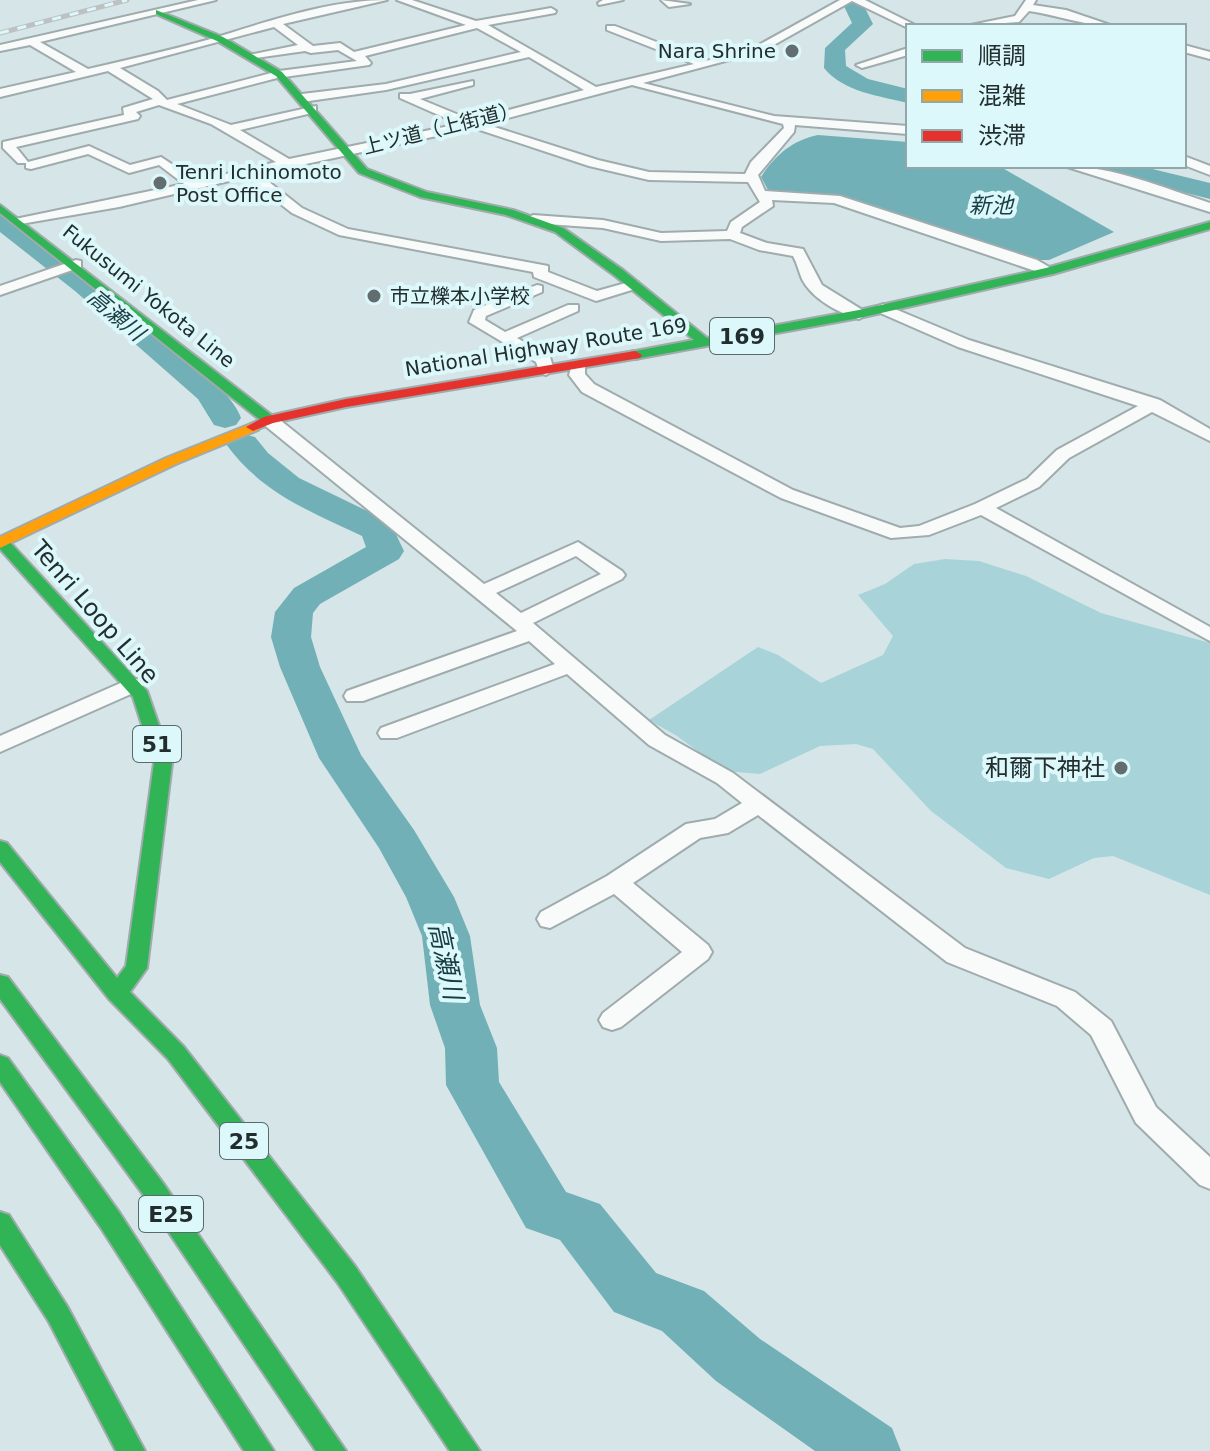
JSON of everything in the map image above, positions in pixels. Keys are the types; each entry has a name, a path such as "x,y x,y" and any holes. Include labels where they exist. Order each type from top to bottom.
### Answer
{"main road":[{"path":"159,12 220,39 280,75 363,171 400,187 533,219 579,242 705,343"},
{"name":"Fukusumi Yokota Line","path":"7,215 76,264 157,333 269,420"},
{"name":"National Highway Route 169","path":"1,542 171,461 269,420 346,403 859,314 1049,271 1210,225"},
{"name":"Tenri Loop Line","path":"1,542 141,695 163,763 136,968 117,993"},
{"name":"25","path":"0,848 117,993 176,1053 346,1274 466,1451"},
{"name":"E25","path":"0,983 154,1190 332,1451"},
{"name":"E25","path":"0,1064 118,1233 260,1451"},
{"path":"0,1223 58,1314 131,1451"}],"street":[{"path":"0,48 34,43 211,0"},
{"path":"0,93 275,23 382,0"},
{"path":"402,0 477,24 595,91"},
{"path":"603,3 618,0"},
{"path":"666,0 669,4 685,4"},
{"name":"上ツ道（上街道）","path":"7,215 196,186 287,163 473,124 535,105 707,65 759,49 848,0"},
{"path":"857,0 908,24"},
{"path":"985,24 1019,19 1030,4 1101,24"},
{"path":"275,23 311,50 340,46 352,56 477,24 551,11"},
{"path":"611,28 707,65"},
{"path":"34,43 86,73"},
{"path":"0,55 18,46"},
{"path":"253,57 307,47"},
{"path":"1186,49 1210,56"},
{"path":"862,65 906,52"},
{"path":"230,129 307,103 532,53"},
{"path":"196,186 161,161 129,169 89,150 27,163 7,145 134,116 127,111 131,107 280,75 365,63 357,55"},
{"path":"534,67 549,63"},
{"path":"109,67 163,102 230,129 287,163"},
{"path":"408,98 478,81"},
{"path":"633,83 729,111 788,121 906,130"},
{"path":"386,87 473,124 594,163 649,176 750,178"},
{"path":"750,178 756,165 790,129 788,121"},
{"path":"1186,161 1210,171"},
{"path":"1077,168 1210,208"},
{"path":"248,172 286,203 304,214 325,219 344,232 543,269 539,274 596,296 633,285"},
{"path":"732,235 736,225 768,203 750,178"},
{"path":"760,195 835,199 1049,271"},
{"path":"533,219 603,224 661,237 732,235 764,247 798,252 806,263 809,278 830,299 859,314"},
{"path":"0,291 76,264"},
{"path":"537,289 479,313 477,322 544,360 546,370"},
{"path":"504,338 573,308"},
{"path":"883,309 912,325 972,347 1154,404 1210,436"},
{"path":"579,364 577,375 588,388 787,494 898,534 922,531 982,508 1033,483 1063,454 1154,404"},
{"path":"269,420 483,592 657,740 725,778 956,955 1066,999 1101,1028 1146,1115 1210,1176"},
{"path":"982,508 1210,635"},
{"path":"355,696 525,628 615,575 578,548 483,592"},
{"path":"389,733 569,666"},
{"path":"0,745 132,685"},
{"path":"550,919 616,882 694,830 720,827 758,804"},
{"path":"612,1020 699,952 616,882"}],"shaded area":[{"path":"945,559 979,561 1026,576 1101,613 1210,643 1210,895 1113,856 1094,858 1049,879 1006,868 931,811 873,749 856,744 820,746 760,774 725,771 649,720 758,647 778,655 821,683 883,655 893,636 858,595 885,584 914,564"}],"water":[{"name":"新池","path":"818,135 906,142 906,168 1002,168 1114,232 1049,260 1037,260 843,196 768,190 761,177 772,162 785,150"}],"waterway":[{"path":"856,0 853,4 863,24 835,48 835,68 860,83 906,96"},
{"path":"1118,168 1210,191"},
{"name":"高瀬川","path":"0,219 85,285 209,392 222,407 225,418"},
{"name":"高瀬川","path":"243,444 256,460 287,485 377,530 386,551 307,596 294,612 291,637 300,667 341,758 398,841 430,897 446,936 455,1005 471,1048 473,1085 546,1210 580,1222 635,1293 683,1311 738,1360 869,1451"}],"railway":[{"path":"0,33 127,0"}],"traffic: fast":[{"path":"159,12 220,39 279,74 363,171 424,195 509,212 559,230 619,273 705,343"},
{"path":"0,208 269,420"},
{"path":"635,355 859,314 1049,271 1210,225"},
{"path":"2,542 141,695 163,763 136,968 117,993"},
{"path":"0,848 117,993 176,1053 346,1274 466,1451"},
{"path":"0,983 154,1190 332,1451"},
{"path":"0,1064 110,1220 260,1451"},
{"path":"0,1223 58,1314 131,1451"}],"traffic: slow":[{"path":"0,543 171,461 253,427"}],"traffic: jam":[{"path":"253,427 269,420 346,403 635,355"}],"place":[{"name":"Nara Shrine","path":"792,51"},
{"name":"Tenri Ichinomoto Post Office","path":"160,183"},
{"name":"市立櫟本小学校","path":"374,296"},
{"name":"和爾下神社","path":"1121,768"}]}
